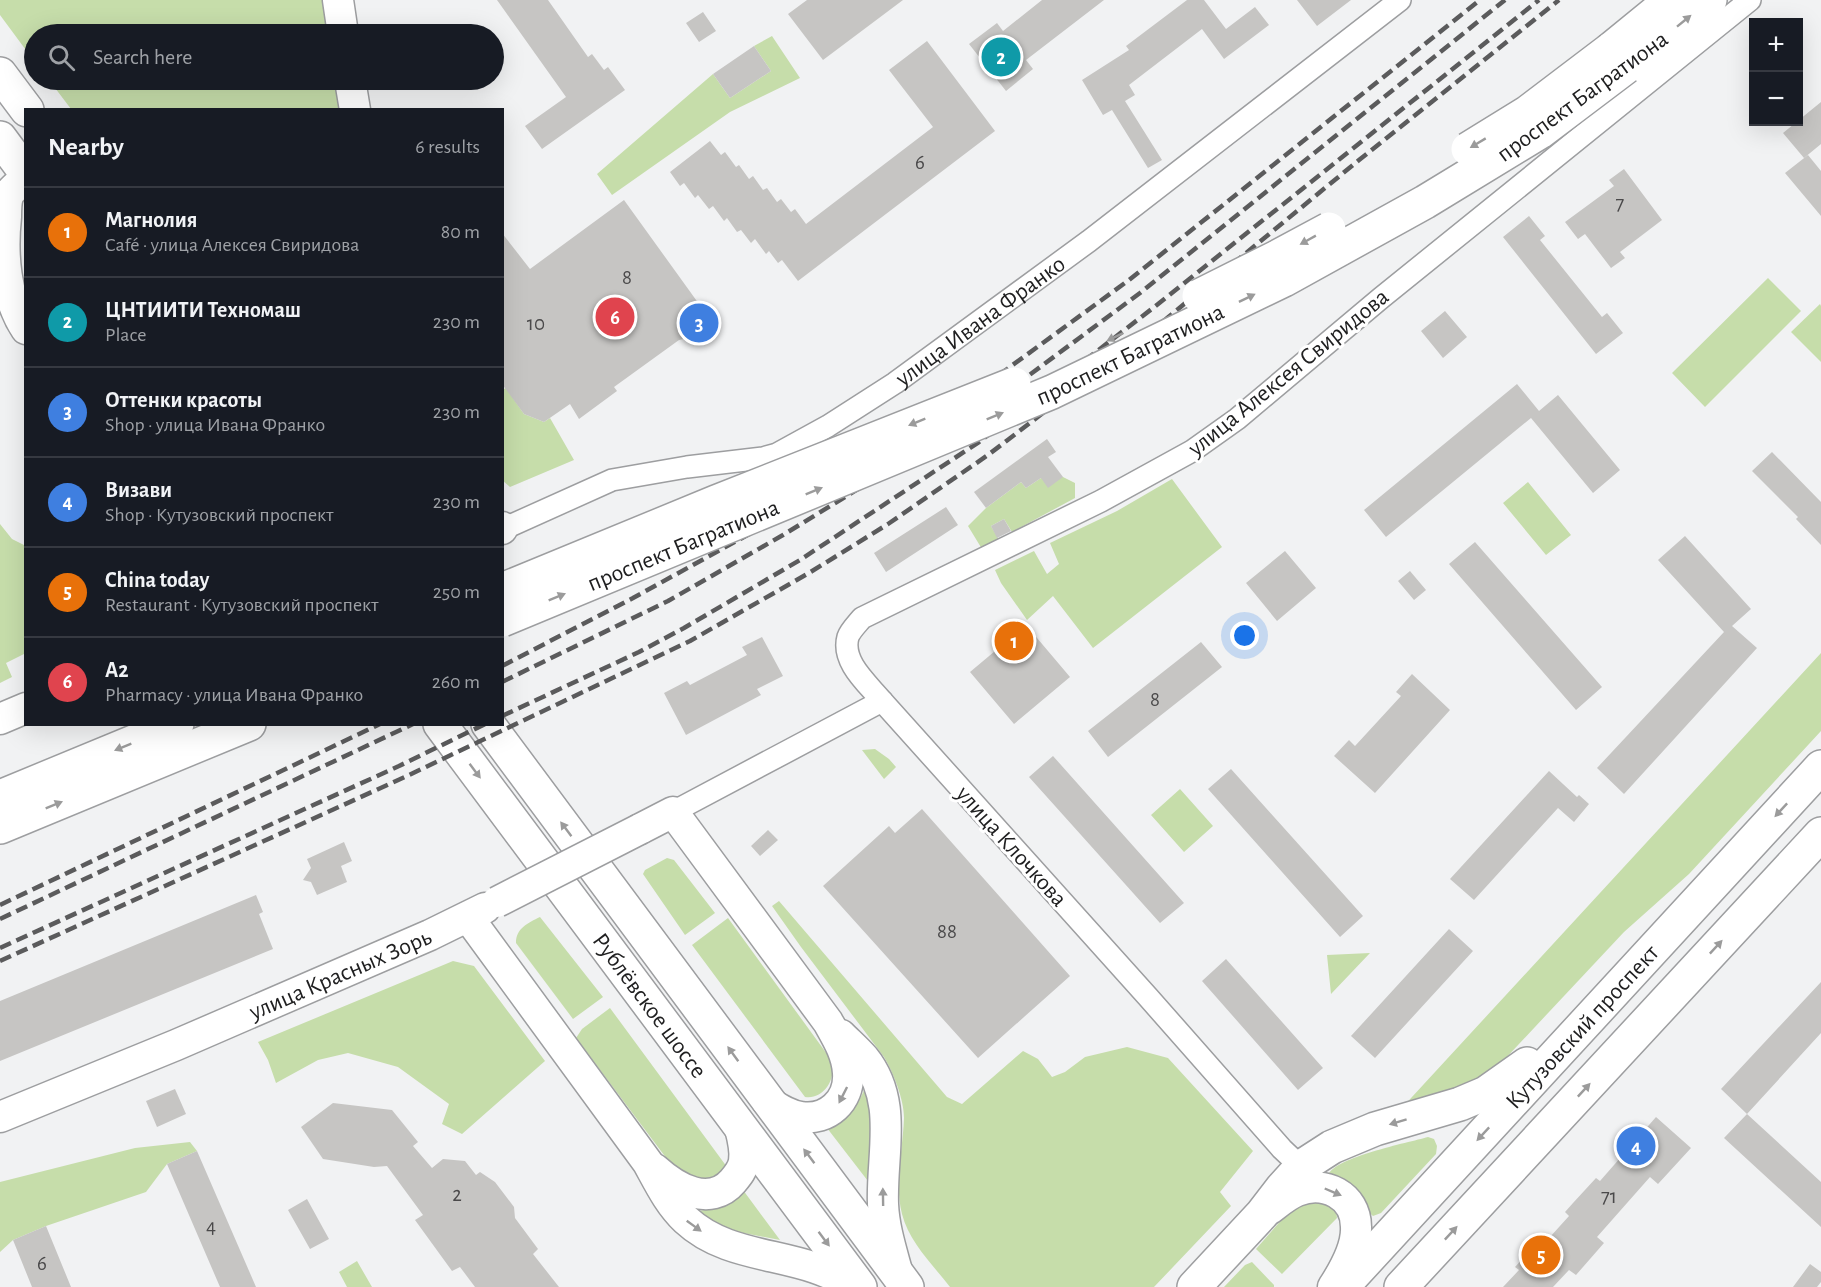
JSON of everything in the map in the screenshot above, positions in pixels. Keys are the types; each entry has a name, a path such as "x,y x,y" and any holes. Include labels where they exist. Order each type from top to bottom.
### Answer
{"main road":[{"name":"проспект Багратиона","path":"504,619 1052,392 1284,280 1425,202 1540,132 1618,58 1671,0"},
{"name":"проспект Багратиона","path":"504,589 1057,366 1277,257 1414,182 1710,0"},
{"path":"0,74 26,108"},
{"path":"0,138 24,170"},
{"path":"0,797 172,726"},
{"path":"0,827 244,726"},
{"name":"Рублёвское шоссе","path":"441,726 860,1287"},
{"name":"Рублёвское шоссе","path":"489,726 903,1281"},
{"name":"Кутузовский проспект","path":"1341,1287 1821,767"},
{"name":"Кутузовский проспект","path":"1401,1287 1821,834"},
{"path":"1194,1287 1262,1214 1301,1167 1332,1147 1375,1129 1486,1094 1518,1072 1607,998"}],"street":[{"path":"338,0 342,24"},
{"name":"улица Ивана Франко","path":"504,528 612,480 687,467 762,458 777,454 828,426 895,383 1089,241 1400,0"},
{"name":"улица Алексея Свиридова","path":"882,701 850,662 846,647 848,635 862,618 1101,501 1192,451 1237,419 1381,298 1750,0"},
{"path":"352,90 355,108"},
{"path":"24,180 8,196 4,232 5,259 12,300 17,316 24,326"},
{"path":"882,701 673,812 828,1022 864,1059 882,1094 886,1117 883,1206 887,1233 903,1281"},
{"name":"улица Клочкова","path":"882,701 1282,1149 1301,1167"},
{"path":"0,719 24,709"},
{"name":"улица Красных Зорь","path":"0,1117 176,1046 468,917 673,812"},
{"path":"468,917 648,1163 669,1200 687,1220 709,1237 729,1245 805,1264 828,1272 853,1287"},
{"path":"767,1101 783,1112 799,1117 814,1118 836,1107 844,1097 849,1072 840,1044 828,1022"},
{"path":"648,1163 669,1182 686,1190 704,1195 717,1192 729,1186 741,1172 744,1161 744,1143 739,1124"},
{"path":"1262,1214 1294,1192 1309,1187 1328,1188 1342,1196 1351,1208 1356,1227 1354,1243 1334,1287"}],"green space":[{"path":"0,0 329,0 333,24 24,24 24,47 0,15"},
{"path":"772,36 800,78 730,112 612,195 597,174 713,74 730,98 771,71 754,46"},
{"path":"57,90 344,90 347,108 70,108"},
{"path":"1768,278 1801,311 1705,407 1672,373"},
{"path":"1820,304 1821,306 1821,362 1791,332"},
{"path":"506,388 524,414 544,422 550,418 574,460 510,487 504,482 504,389"},
{"path":"1063,477 1075,483 1075,498 1012,532 1004,519 991,526 999,540 982,549 968,526 986,508 1021,482 1026,488 1041,478"},
{"path":"1172,479 1222,547 1093,648 1053,596 1027,620 1001,583 995,570 1034,551 1047,574 1059,564 1050,543 1117,511"},
{"path":"1528,482 1571,535 1546,555 1503,503"},
{"path":"0,524 12,539 24,545 24,654 6,663 12,677 0,683"},
{"path":"1821,653 1821,731 1689,874 1624,932 1504,1060 1482,1079 1400,1110"},
{"path":"875,749 896,767 884,779 862,750"},
{"path":"1180,789 1213,826 1184,852 1151,815"},
{"path":"667,858 674,860 715,913 685,935 643,874 645,870"},
{"path":"779,901 947,1097 962,1104 1023,1051 1038,1059 1052,1077 1065,1072 1085,1057 1127,1047 1168,1058 1253,1151 1220,1192 1231,1206 1154,1287 950,1287 916,1244 902,1214 899,1178 904,1111 891,1070 884,1057 772,906"},
{"path":"540,917 603,997 573,1019 516,943 520,930"},
{"path":"728,918 832,1062 832,1076 823,1092 805,1097 692,945"},
{"path":"1370,953 1331,994 1327,955"},
{"path":"453,961 474,966 545,1061 462,1134 442,1124 449,1104 398,1067 348,1053 318,1060 276,1083 268,1060 258,1042"},
{"path":"610,1008 727,1167 716,1177 706,1181 682,1179 576,1038 582,1029"},
{"path":"865,1088 874,1108 871,1185 827,1128 850,1112"},
{"path":"1428,1137 1434,1139 1437,1146 1436,1154 1381,1213 1373,1216 1328,1175 1344,1162"},
{"path":"190,1142 197,1151 167,1164 146,1192 46,1226 13,1240 0,1252 0,1182 135,1148"},
{"path":"743,1190 780,1240 708,1226 696,1211 721,1205"},
{"path":"1320,1199 1336,1210 1337,1218 1282,1274 1256,1249 1291,1209 1303,1202"},
{"path":"357,1261 372,1287 347,1287 339,1272"},
{"path":"1252,1262 1274,1287 1224,1287 1245,1265"}],"building":[{"path":"497,0 548,0 588,57 592,54 604,70 608,67 625,90 542,149 525,126 566,97"},
{"path":"807,0 903,0 823,60 788,14"},
{"path":"1042,0 1104,0 1026,60 1033,69 1006,91 969,44 997,23 1003,31"},
{"path":"1187,0 1204,0 1226,29 1255,7 1269,25 1224,59 1202,29 1129,85 1135,95 1125,101 1162,160 1148,168 1112,110 1103,115 1082,80 1129,50 1126,46"},
{"path":"1297,0 1351,0 1317,26"},
{"path":"703,12 716,31 699,42 686,23"},
{"path":"927,41 995,131 798,281 782,260 778,263 769,251 766,254 755,239 751,243 741,230 737,232 727,218 724,221 713,206 709,209 698,195 695,198 684,183 680,186 670,172 710,141 721,155 725,152 736,167 739,165 749,179 753,176 763,190 767,188 777,202 781,199 791,212 795,209 806,224 933,127 889,70"},
{"path":"754,46 771,71 730,98 713,74"},
{"path":"1821,102 1821,144 1804,158 1783,133 1792,126 1803,126 1803,117"},
{"path":"1808,155 1821,171 1821,216 1785,173"},
{"path":"1624,169 1662,220 1620,252 1625,258 1611,268 1585,234 1578,239 1565,222 1614,186 1609,180"},
{"path":"624,200 717,329 679,340 614,387 617,391 579,419 570,404 544,422 524,414 504,387 504,236 530,269"},
{"path":"1529,216 1545,236 1540,240 1602,317 1607,313 1623,333 1596,354 1503,237"},
{"path":"1445,311 1467,337 1443,358 1421,331"},
{"path":"1517,384 1539,411 1558,395 1620,470 1593,493 1531,418 1386,537 1364,510"},
{"path":"1047,439 1056,452 1048,457 1063,477 1048,488 1041,478 1026,488 1021,482 986,508 974,492"},
{"path":"1772,452 1821,502 1821,545 1796,519 1798,517 1752,471"},
{"path":"946,507 958,525 886,572 874,553"},
{"path":"1004,519 1011,531 997,538 991,526"},
{"path":"1685,536 1751,609 1732,626 1757,648 1624,794 1597,768 1724,632 1658,560"},
{"path":"1475,542 1602,687 1576,710 1449,564"},
{"path":"1285,551 1316,588 1277,621 1246,583"},
{"path":"1410,571 1426,590 1414,600 1398,581"},
{"path":"1026,625 1070,677 1014,724 970,672"},
{"path":"762,637 783,676 757,689 761,695 686,735 664,693 687,681 690,685 747,655 742,647"},
{"path":"1201,642 1222,667 1108,757 1088,731"},
{"path":"1412,674 1450,710 1375,793 1334,756 1349,740 1355,746 1401,696 1396,692"},
{"path":"1053,756 1184,903 1160,923 1029,777"},
{"path":"1231,769 1363,916 1340,937 1208,789"},
{"path":"1549,771 1577,797 1579,795 1589,804 1574,822 1558,808 1474,900 1450,879"},
{"path":"922,809 1070,976 978,1058 823,886 889,826 895,833"},
{"path":"768,830 778,840 760,856 751,846"},
{"path":"344,842 352,861 341,866 347,882 317,895 311,882 303,880 311,868 307,859"},
{"path":"256,895 263,912 259,914 273,949 0,1061 0,1001"},
{"path":"1449,929 1473,951 1375,1058 1351,1036"},
{"path":"1226,959 1323,1068 1298,1090 1202,981"},
{"path":"1821,982 1821,1033 1747,1114 1721,1089"},
{"path":"175,1089 186,1114 157,1127 146,1101"},
{"path":"333,1103 392,1110 418,1142 413,1146 432,1168 443,1159 465,1161 476,1175 480,1172 495,1182 514,1207 515,1218 538,1249 533,1254 559,1287 475,1287 460,1267 452,1271 415,1220 423,1215 387,1166 374,1167 323,1159 301,1127"},
{"path":"1747,1114 1821,1182 1821,1227 1724,1138"},
{"path":"1656,1117 1691,1148 1658,1184 1650,1177 1597,1237 1604,1243 1576,1275 1569,1270 1553,1287 1503,1287 1519,1270 1515,1267 1546,1233 1550,1237 1569,1216 1565,1212 1596,1178 1600,1181"},
{"path":"197,1151 256,1287 220,1287 167,1164"},
{"path":"307,1199 329,1239 310,1249 288,1210"},
{"path":"46,1226 71,1287 32,1287 13,1240"},
{"path":"1810,1264 1821,1272 1821,1282 1817,1287 1793,1287"}],"railway":[{"path":"504,665 633,598 771,522 862,468 988,383 1129,280 1480,0"},
{"path":"504,681 668,601 871,481 1001,396 1140,293 1505,0"},
{"path":"504,715 639,652 684,628 800,560 979,442 1153,308 1539,0"},
{"path":"0,961 407,776 690,641 809,573 888,524 988,455 1166,319 1359,160 1559,0"},
{"path":"0,905 376,726"},
{"path":"0,919 409,726"},
{"path":"0,948 399,766 481,726"}],"place":[{"name":"ЦНТИИТИ Техномаш","path":"1001,57"},
{"name":"А2","path":"615,317"},
{"name":"Оттенки красоты","path":"699,323"},
{"name":"Магнолия","path":"1014,641"},
{"name":"Визави","path":"1636,1146"},
{"name":"China today","path":"1541,1255"}]}
